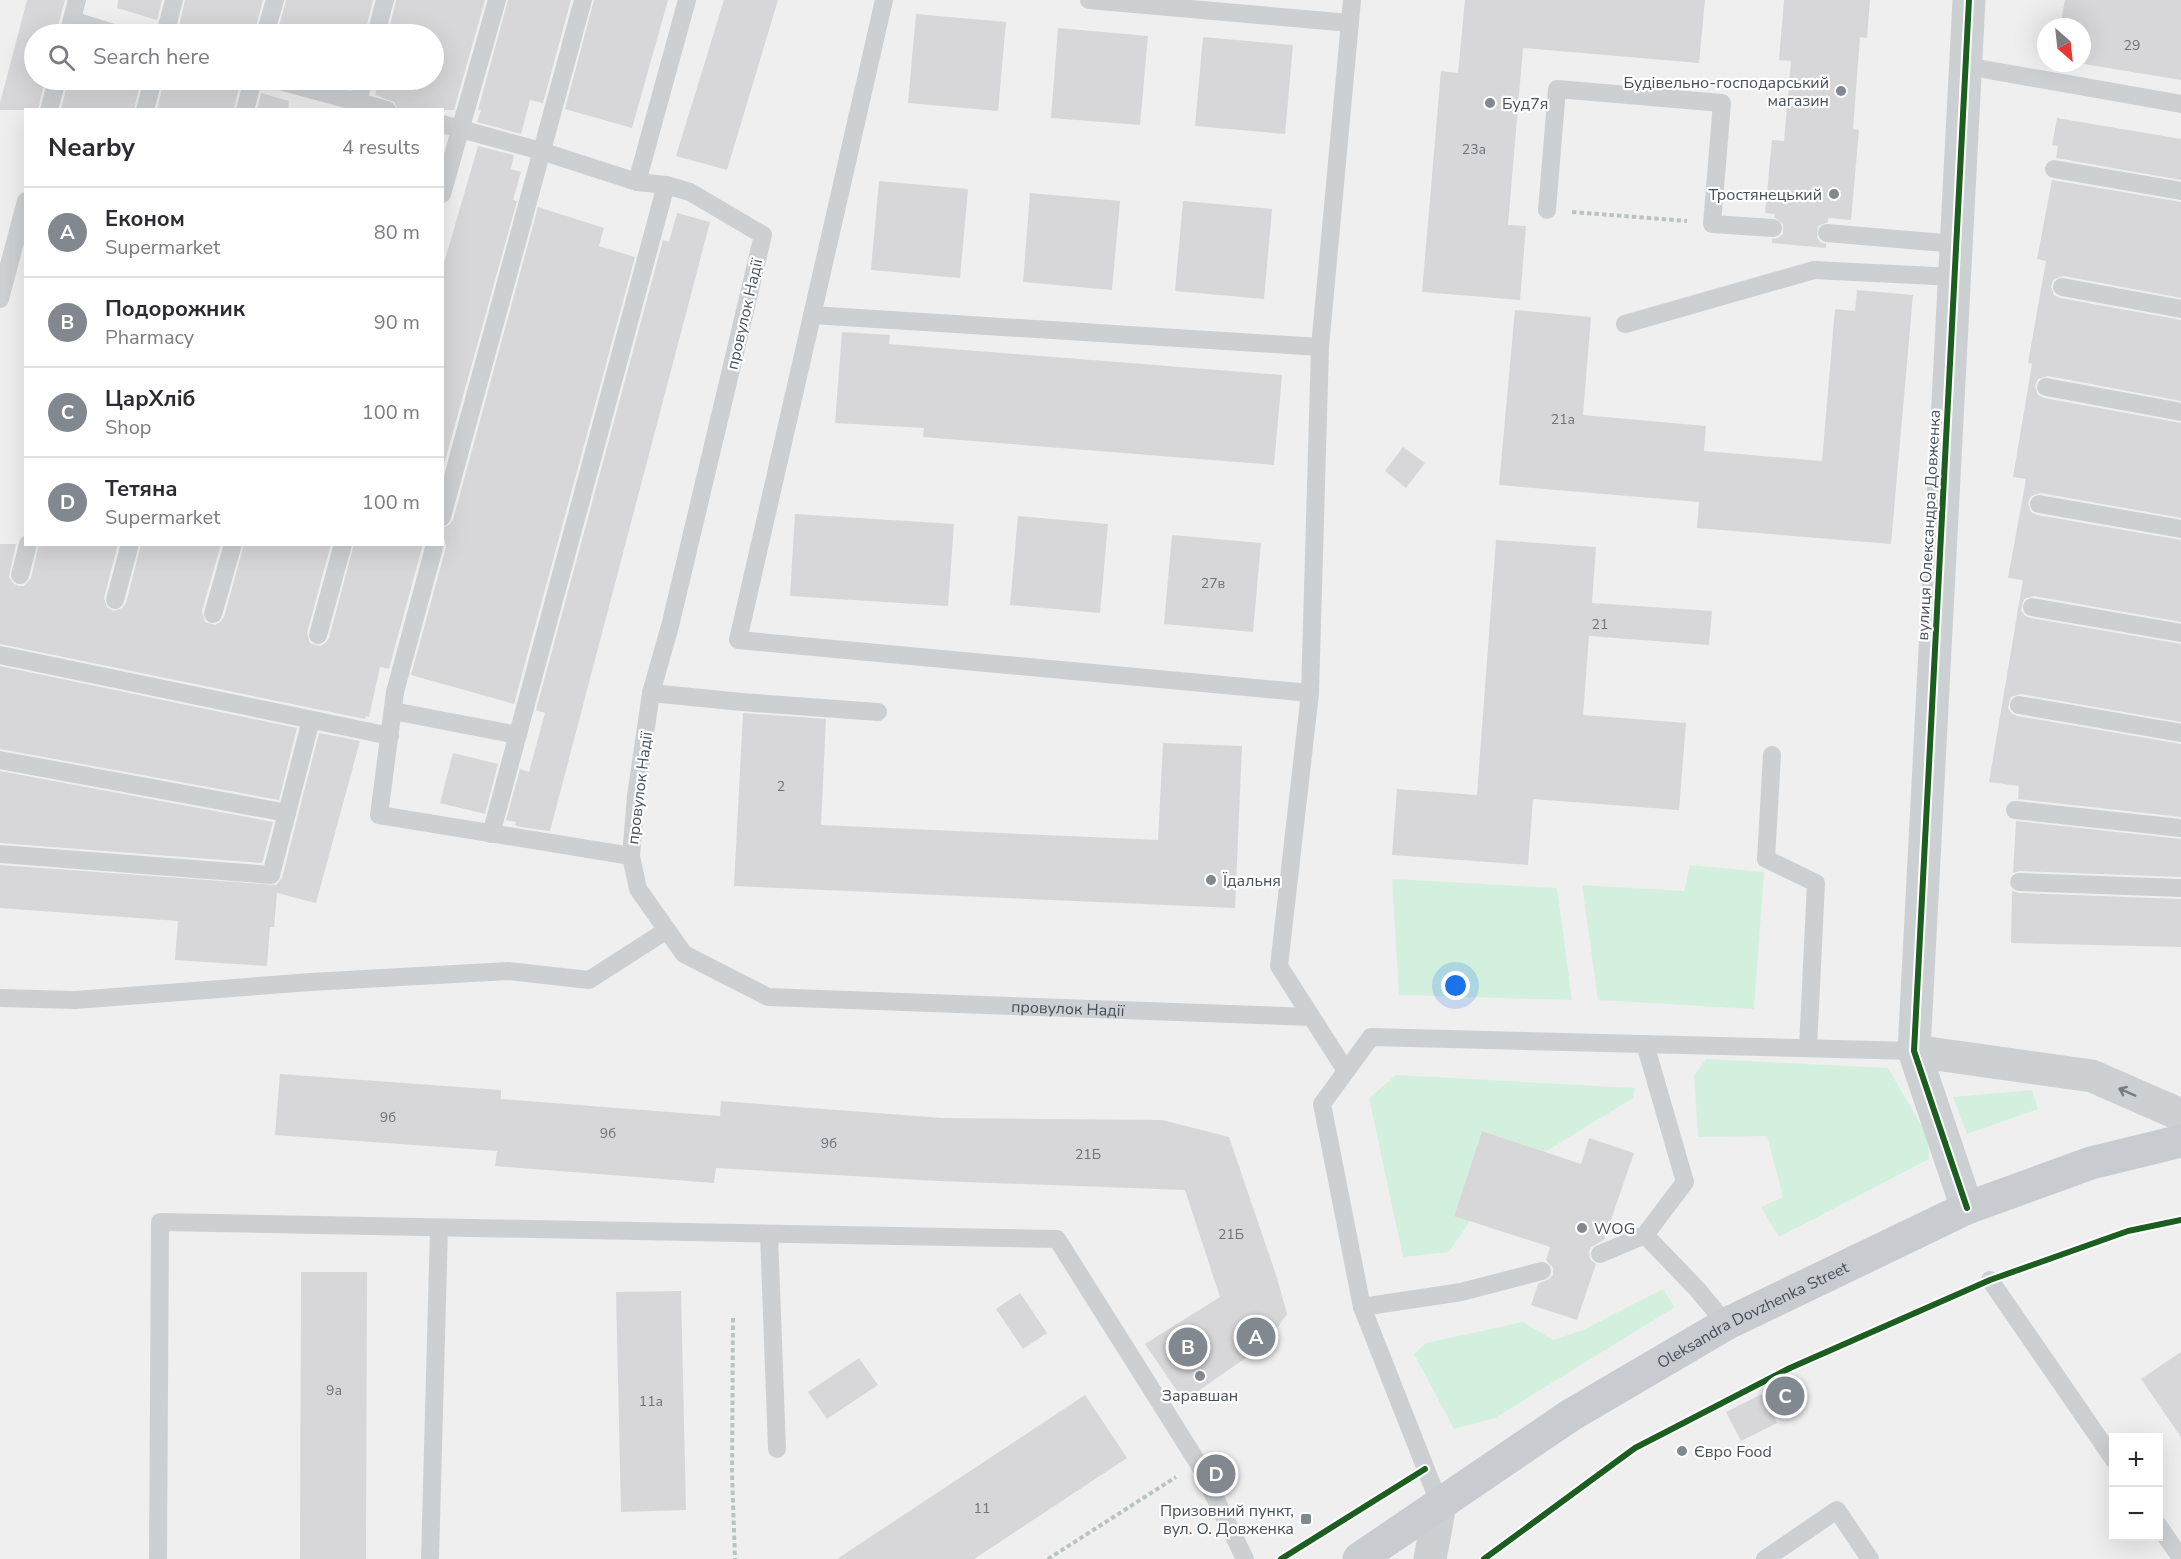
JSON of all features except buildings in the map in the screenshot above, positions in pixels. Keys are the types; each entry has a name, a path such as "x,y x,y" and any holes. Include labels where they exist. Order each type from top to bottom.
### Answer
{"main road":[{"name":"Oleksandra Dovzhenka Street","path":"1359,1559 1571,1415 1726,1324 1967,1208 2091,1163 2181,1141"}],"street":[{"name":"вулиця Олександра Довженка","path":"1914,1052 1969,0"},
{"path":"1967,1208 1914,1052 2092,1076 2181,1115"},
{"path":"1430,1559 1440,1505"}],"lane":[{"path":"71,24 77,0"},
{"path":"168,24 174,0"},
{"path":"268,24 275,0"},
{"path":"379,24 385,0"},
{"path":"444,187 497,0"},
{"path":"444,510 583,0"},
{"path":"637,182 687,0"},
{"path":"884,0 738,640 1310,693"},
{"path":"1089,0 1350,23"},
{"path":"1346,1071 1279,966 1310,693 1320,347 1352,0"},
{"path":"1966,66 2181,104"},
{"path":"1547,210 1557,89 1722,103 1712,224 1773,228"},
{"path":"50,108 54,90"},
{"path":"146,108 150,90"},
{"path":"246,108 250,90"},
{"path":"308,90 356,105 375,108"},
{"path":"356,105 361,90"},
{"path":"444,125 541,151 637,182 666,185 491,834"},
{"path":"2054,170 2181,191"},
{"name":"провулок Надії","path":"666,185 690,192 763,235 670,626 651,693 636,796 632,856 638,889 684,954 768,997 1311,1017"},
{"path":"0,300 24,209"},
{"path":"1827,233 1956,244"},
{"path":"1625,324 1814,270 1955,277"},
{"path":"2062,287 2181,309"},
{"path":"812,315 1320,347"},
{"path":"2046,387 2181,412"},
{"path":"2038,504 2181,529"},
{"path":"20,575 27,546"},
{"path":"115,600 129,546"},
{"path":"213,614 231,546"},
{"path":"318,635 342,546"},
{"path":"434,546 395,692 379,815 632,856"},
{"path":"2032,607 2181,633"},
{"path":"0,654 390,736"},
{"path":"651,693 878,712"},
{"path":"2019,705 2181,734"},
{"path":"393,711 518,735"},
{"path":"0,854 271,874 311,720"},
{"path":"1772,755 1766,859 1816,883 1808,1048"},
{"path":"0,760 287,813"},
{"path":"2015,810 2181,828"},
{"path":"2019,882 2181,888"},
{"path":"0,998 75,1000 311,982 508,971 589,980 667,930"},
{"path":"1440,1505 1362,1307 1322,1104 1371,1037 1914,1052"},
{"path":"1600,1254 1645,1235 1685,1182 1645,1044"},
{"path":"158,1559 160,1222 1057,1239 1198,1463 1245,1559"},
{"path":"430,1559 439,1228"},
{"path":"770,1234 777,1449"},
{"path":"1645,1235 1697,1289 1726,1324"},
{"path":"1362,1307 1461,1292 1542,1271"},
{"path":"1990,1280 2109,1453"},
{"path":"1765,1559 1837,1510 1870,1559"},
{"path":"2163,1533 2181,1558"}],"path":[{"path":"1547,210 1712,224"},
{"path":"733,1318 732,1474 735,1559"},
{"path":"1048,1559 1198,1463"}],"green space":[{"path":"1690,865 1764,872 1754,1009 1598,1000 1582,885 1684,891"},
{"path":"1392,879 1557,888 1572,1000 1399,995"},
{"path":"1706,1059 1888,1068 1928,1137 1929,1159 1779,1237 1761,1207 1783,1197 1767,1136 1698,1137 1694,1076"},
{"path":"1396,1075 1635,1088 1633,1098 1545,1152 1482,1131 1454,1215 1470,1221 1449,1252 1403,1257 1369,1098"},
{"path":"2032,1090 2038,1109 1967,1134 1953,1097"},
{"path":"1663,1289 1675,1307 1495,1418 1454,1429 1414,1354 1426,1343 1523,1322 1553,1340 1583,1330"}],"cycle path":[{"path":"1967,1208 1914,1051 1969,0"},
{"path":"1484,1559 1635,1448 1790,1368 1990,1280 2128,1231 2181,1220"},
{"path":"1281,1559 1425,1469"}],"place":[{"name":"Будівельно-господарський магазин","path":"1841,91"},
{"name":"Буд7я","path":"1490,103"},
{"name":"Тростянецький","path":"1834,194"},
{"name":"Їдальня","path":"1211,880"},
{"name":"WOG","path":"1582,1228"},
{"name":"Економ","path":"1256,1337"},
{"name":"Подорожник","path":"1188,1347"},
{"name":"Заравшан","path":"1200,1376"},
{"name":"ЦарХліб","path":"1785,1396"},
{"name":"Євро Food","path":"1682,1451"},
{"name":"Тетяна","path":"1216,1474"},
{"name":"Призовний пункт, вул. О. Довженка","path":"1306,1519"}]}
